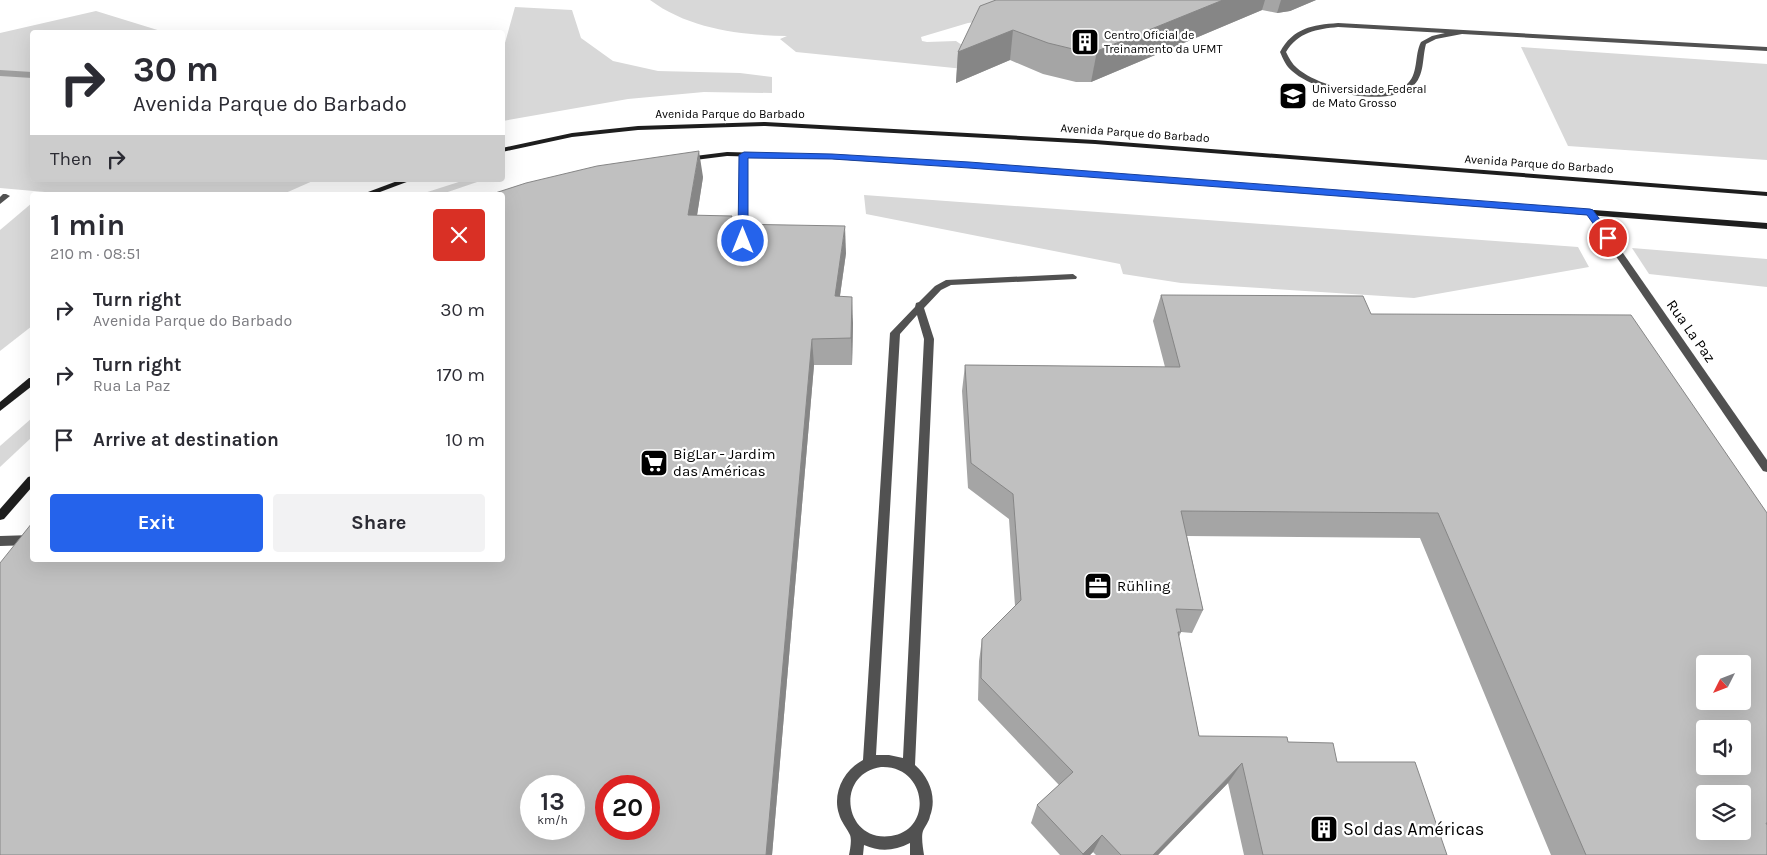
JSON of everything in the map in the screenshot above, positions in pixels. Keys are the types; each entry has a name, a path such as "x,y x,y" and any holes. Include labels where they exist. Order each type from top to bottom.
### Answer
{"main road":[{"name":"Avenida Parque do Barbado","path":"505,149 572,135 638,128 765,124 1095,142 1767,194"},
{"path":"678,160 727,154 832,157 969,165 1767,226"},
{"path":"373,192 402,182"},
{"path":"0,407 30,383"},
{"path":"0,516 30,482"}],"street":[{"path":"1462,32 1434,37 1423,44 1418,60 1420,69 1415,79 1408,86 1386,93 1361,93 1338,90 1315,81 1299,73 1288,64 1283,52 1288,42 1298,33 1320,27 1338,25 1767,49"},
{"path":"743,241 744,155"},
{"name":"Rua La Paz","path":"1590,212 1767,468"},
{"path":"869,763 895,333 919,305 938,288 949,282 1073,277"},
{"path":"908,767 929,339 919,305"},
{"path":"0,542 30,540"},
{"path":"882,760 896,761 908,767 918,777 925,790 927,804 924,818 916,830 906,838 882,843 869,840 858,833 849,822 844,809 844,795 848,782 858,770 869,763 882,760"},
{"path":"916,830 918,855"},
{"path":"856,855 858,833"}],"shaded area":[{"path":"650,0 1027,0 985,21 968,23 921,37 922,41 927,42 956,41 977,55 974,70 796,52 780,39 787,36 733,32 698,24 665,10"},
{"path":"515,7 572,10 581,38 613,61 658,71 740,73 772,77 772,93 704,92 628,99 505,121 505,43"},
{"path":"96,11 158,30 30,30 30,182 310,182 288,192 45,192 0,188 0,33"},
{"path":"1521,47 1767,64 1767,160 1568,146"},
{"path":"459,182 477,182 448,192 427,192"},
{"path":"864,195 1578,247 1589,267 1414,298 1181,283 1123,274 1120,264 866,214"},
{"path":"30,205 30,328 0,351 0,230"},
{"path":"1632,248 1767,259 1767,287 1649,274"},
{"path":"30,420 30,439 0,467 0,446"}],"building":[{"path":"996,0 1223,0 1097,51 1081,51 1048,43 1013,30 958,52 980,6"},
{"name":"BigLar - Jardim das Américas","path":"699,151 688,215 732,216 730,224 845,226 835,296 852,297 851,338 812,339 766,855 0,855 0,563 30,526 30,562 505,562 505,192 498,192 526,183 597,166"},
{"path":"1161,295 1363,296 1371,314 1631,315 1767,513 1767,855 1586,855 1438,513 1181,511 1203,610 1176,609 1181,632 1178,632 1199,736 1287,737 1288,742 1333,743 1337,762 1415,762 1447,855 1263,855 1242,763 1153,855 1121,855 1102,835 1083,854 1037,805 1073,772 981,678 982,639 1021,600 1013,494 971,463 965,365 1180,367"}],"waterway":[{"path":"0,73 30,75"}],"place":[{"name":"Centro Oficial de Treinamento da UFMT","path":"1085,42"},
{"name":"Universidade Federal de Mato Grosso","path":"1293,96"},
{"name":"BigLar - Jardim das Américas","path":"654,463"},
{"name":"Rühling","path":"1098,586"},
{"name":"Sol das Américas","path":"1324,829"}],"route":[{"path":"743,241 744,155 832,157 969,165 1590,212 1608,238"}]}
